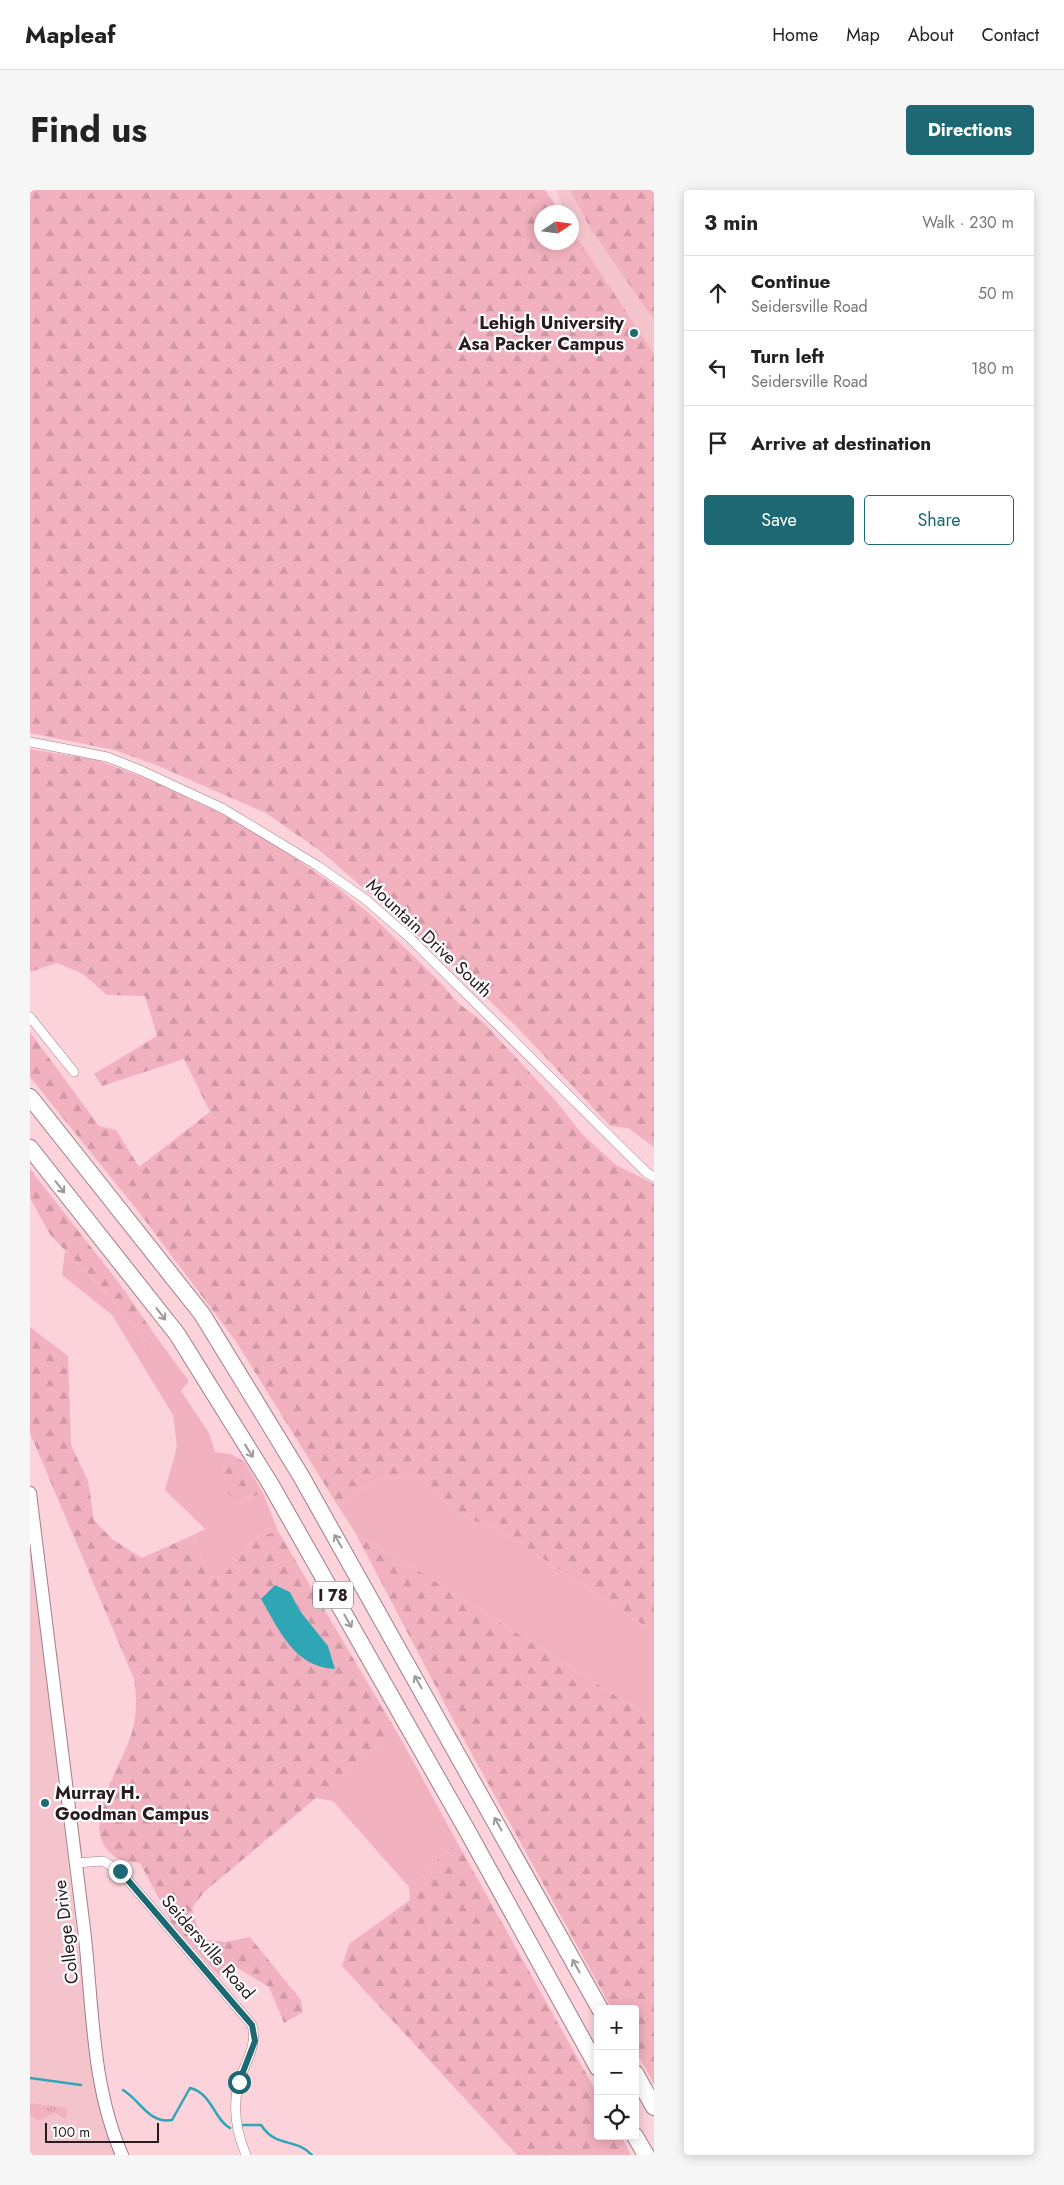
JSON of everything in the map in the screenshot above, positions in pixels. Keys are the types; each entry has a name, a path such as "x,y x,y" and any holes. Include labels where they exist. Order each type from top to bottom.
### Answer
{"highway":[{"name":"I 78","path":"30,1097 202,1314 301,1476 598,2005"},
{"name":"I 78","path":"30,1148 177,1334 266,1478 468,1832 594,2061"},
{"path":"639,2080 654,2107"},
{"path":"637,2140 646,2155"}],"street":[{"name":"Mountain Drive South","path":"30,742 107,757 140,770 222,808 318,866 365,899 409,937 647,1173 654,1177"},
{"path":"30,1017 74,1072"},
{"name":"College Drive","path":"30,1493 102,2089 108,2117 122,2155"},
{"name":"Seidersville Road","path":"76,1863 103,1861 120,1871 248,2018 252,2025 255,2041 239,2082 236,2103 237,2126 246,2155"}],"shaded area":[{"name":"Lehigh University Asa Packer Campus","path":"556,190 654,190 654,431 579,245 579,205 562,205"},
{"name":"Murray H. Goodman Campus","path":"30,1546 92,2061 102,2119 118,2155 30,2155"}],"green space":[{"path":"30,190 545,190 555,205 534,205 534,250 579,250 579,241 654,354 654,1147 628,1128 610,1126 517,1027 453,966 323,853 266,813 156,765 114,750 30,733"},
{"path":"570,190 654,190 654,320 591,229"},
{"path":"30,749 97,760 155,782 226,816 264,837 334,885 369,913 439,981 458,1003 483,1022 556,1101 581,1133 616,1165 654,1184 654,1632 498,1529 458,1515 420,1477 379,1478 338,1506 235,1340 138,1211 30,1077 30,1032 99,1126 116,1130 139,1167 210,1112 184,1059 102,1086 94,1074 157,1036 145,996 107,995 83,974 57,963 30,972"},
{"path":"30,1169 119,1283 160,1342 149,1346 107,1293 51,1236 30,1198"},
{"path":"65,1251 107,1293 149,1346 160,1342 189,1381 181,1391 209,1433 215,1452 231,1454 222,1468 238,1502 263,1493 278,1531 257,1537 220,1579 208,1577 193,1535 205,1529 165,1490 177,1447 173,1415 112,1315 62,1275"},
{"path":"30,1327 68,1356 71,1445 88,1481 94,1520 112,1539 142,1558 193,1535 208,1577 220,1579 257,1537 278,1531 402,1741 377,1747 204,1892 192,1908 197,1926 208,1940 225,1942 250,1937 301,2000 303,2012 284,2023 269,1987 236,1967 219,1976 173,1925 140,1863 117,1858 105,1846 100,1832 100,1815 132,1732 136,1706 134,1679 30,1433","holes":["275,1585 290,1592 300,1611 328,1646 335,1669"]},
{"path":"231,1454 245,1462 263,1493 237,1502 228,1493 222,1468"},
{"path":"420,1477 458,1515 498,1529 654,1632 654,1720 406,1563 356,1534 338,1506 379,1478"},
{"path":"356,1534 406,1563 654,1720 654,2084 639,2057 639,2005 610,2005 457,1727"},
{"path":"402,1741 457,1842 409,1887 333,1801 316,1798 377,1747"},
{"path":"457,1842 594,2088 594,2140 623,2140 631,2155 517,2155 342,1966 349,1944 410,1900 409,1887"},
{"path":"30,2103 67,2108 66,2119 55,2113 38,2120 30,2115"}],"water":[{"path":"275,1585 290,1592 300,1611 328,1646 335,1669 321,1667 309,1662 282,1635 261,1599"}],"waterway":[{"path":"30,2078 81,2085"},
{"path":"123,2090 157,2119 172,2120 190,2088 203,2095 221,2120 230,2128"},
{"path":"243,2125 261,2125 273,2137 299,2146 312,2155"}],"place":[{"name":"Lehigh University Asa Packer Campus","path":"634,333"},
{"name":"Murray H. Goodman Campus","path":"45,1803"}],"route":[{"path":"120,1871 248,2018 252,2025 255,2041 239,2082"}]}
